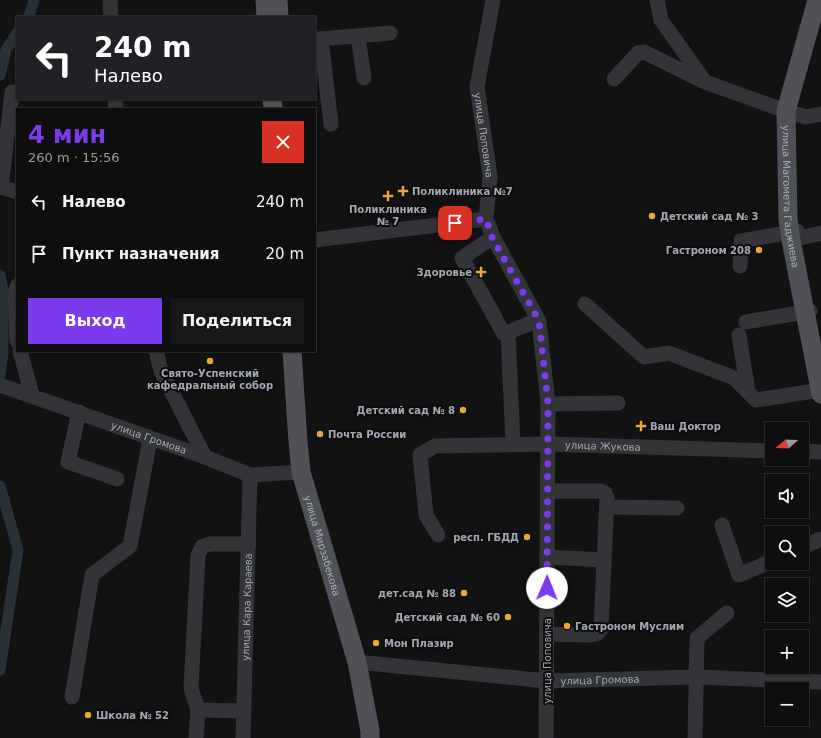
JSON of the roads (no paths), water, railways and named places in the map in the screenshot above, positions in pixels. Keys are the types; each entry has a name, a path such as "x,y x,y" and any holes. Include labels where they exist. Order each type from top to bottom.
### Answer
{"main road":[{"path":"265,0 266,16"},
{"path":"278,0 280,16"},
{"name":"улица Магомета Гаджиева","path":"817,0 791,112 794,235 807,312 818,350 821,392"},
{"name":"улица Магомета Гаджиева","path":"791,112 821,26"},
{"name":"улица Мирзабекова","path":"292,352 301,472 361,662 370,738"},
{"name":"улица Мирзабекова","path":"302,352 311,470 380,730 380,738"}],"street":[{"path":"110,0 111,16"},
{"name":"улица Поповича","path":"493,0 477,87 490,176 486,219 492,237 538,320 548,404 546,738"},
{"path":"657,0 661,20 705,82"},
{"path":"331,124 318,39 390,33"},
{"path":"358,36 364,78"},
{"path":"614,78 638,53 644,52 705,82 806,117 821,114"},
{"path":"12,92 0,188 16,192"},
{"path":"316,240 486,219"},
{"path":"740,266 741,241 821,233"},
{"path":"492,237 462,258 504,334 538,320"},
{"path":"16,290 16,317"},
{"path":"585,304 644,357 669,353 734,378 756,400 821,392"},
{"path":"748,392 743,328 807,312"},
{"path":"508,333 513,444"},
{"path":"20,352 32,395"},
{"path":"156,352 161,371 204,457"},
{"name":"улица Громова","path":"6,387 204,457 250,475 301,472"},
{"path":"548,404 618,403"},
{"path":"79,412 68,462 117,480"},
{"path":"72,697 92,575 130,546 150,439"},
{"name":"улица Жукова","path":"438,535 426,515 420,455 435,446 548,444 765,450"},
{"path":"809,451 821,452"},
{"name":"улица Кара Караева","path":"243,738 250,475"},
{"path":"547,634 590,635 598,633 601,628 607,507 607,498 605,493 600,491 548,491"},
{"path":"607,507 677,508"},
{"path":"722,525 739,575 765,564"},
{"path":"809,544 821,539"},
{"path":"196,738 198,710 191,688 198,555 202,547 209,544 249,544"},
{"path":"547,557 604,560"},
{"path":"696,738 697,638 727,613"},
{"name":"улица Громова","path":"361,662 547,681 697,677 821,682"},
{"path":"198,710 244,711"}],"waterway":[{"path":"28,16 34,0"},
{"path":"0,75 6,50 16,35"},
{"path":"0,275 3,290 3,352 0,376"},
{"path":"0,486 18,550 0,670"}],"place":[{"name":"Поликлиника №7","path":"403,191"},
{"name":"Поликлиника № 7","path":"388,196"},
{"name":"Детский сад № 3","path":"652,216"},
{"name":"Гастроном 208","path":"759,250"},
{"name":"Здоровье","path":"481,272"},
{"name":"Свято-Успенский кафедральный собор","path":"210,361"},
{"name":"Детский сад № 8","path":"463,410"},
{"name":"Ваш Доктор","path":"641,426"},
{"name":"Почта России","path":"320,434"},
{"name":"респ. ГБДД","path":"527,537"},
{"name":"дет.сад № 88","path":"464,593"},
{"name":"Детский сад № 60","path":"508,617"},
{"name":"Гастроном Муслим","path":"567,626"},
{"name":"Мон Плазир","path":"376,643"},
{"name":"Школа № 52","path":"88,715"}]}
